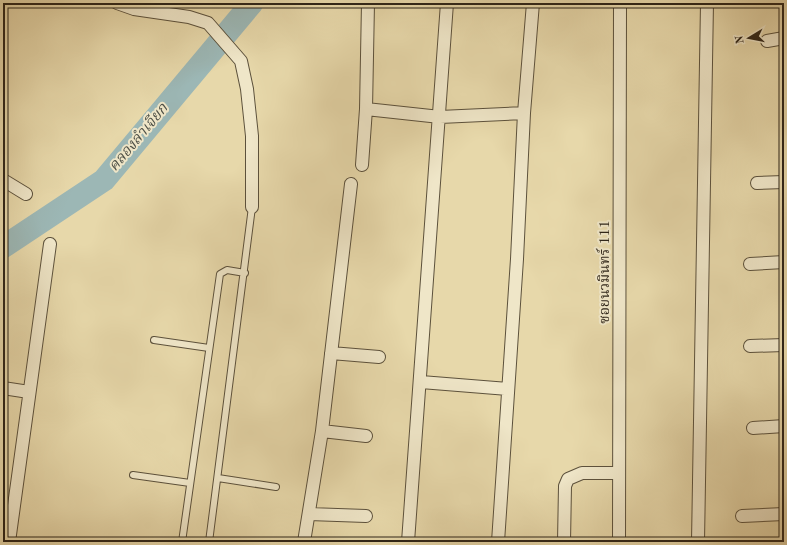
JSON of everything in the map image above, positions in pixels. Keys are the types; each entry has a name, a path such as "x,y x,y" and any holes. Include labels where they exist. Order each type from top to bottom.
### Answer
{"street":[{"path":"117,3 189,17 208,23 241,61 247,89 252,136 252,207"},
{"path":"362,165 366,109 368,3"},
{"path":"408,542 421,382 447,3"},
{"path":"498,542 518,259 524,113 533,3"},
{"name":"ซอยนวมินทร์ 111","path":"619,542 620,3"},
{"path":"698,542 707,3"},
{"path":"767,41 784,38"},
{"path":"366,109 440,117 524,113"},
{"path":"3,180 26,194"},
{"path":"757,183 784,182"},
{"path":"304,542 322,431 351,184"},
{"path":"9,542 50,244"},
{"path":"750,264 784,262"},
{"path":"750,346 784,345"},
{"path":"331,353 379,357"},
{"path":"421,382 508,389"},
{"path":"3,388 29,392"},
{"path":"753,428 784,426"},
{"path":"322,431 366,436"},
{"path":"564,542 565,486 568,479 582,473 620,473"},
{"path":"309,514 366,516"},
{"path":"742,516 784,514"}],"lane":[{"path":"209,542 245,272 252,207"},
{"path":"182,542 220,274 227,270 245,272"},
{"path":"154,340 209,348"},
{"path":"133,475 190,483"},
{"path":"218,478 276,487"}],"waterway":[{"name":"คลองลำเจียก","path":"3,247 104,180 252,3"}]}
